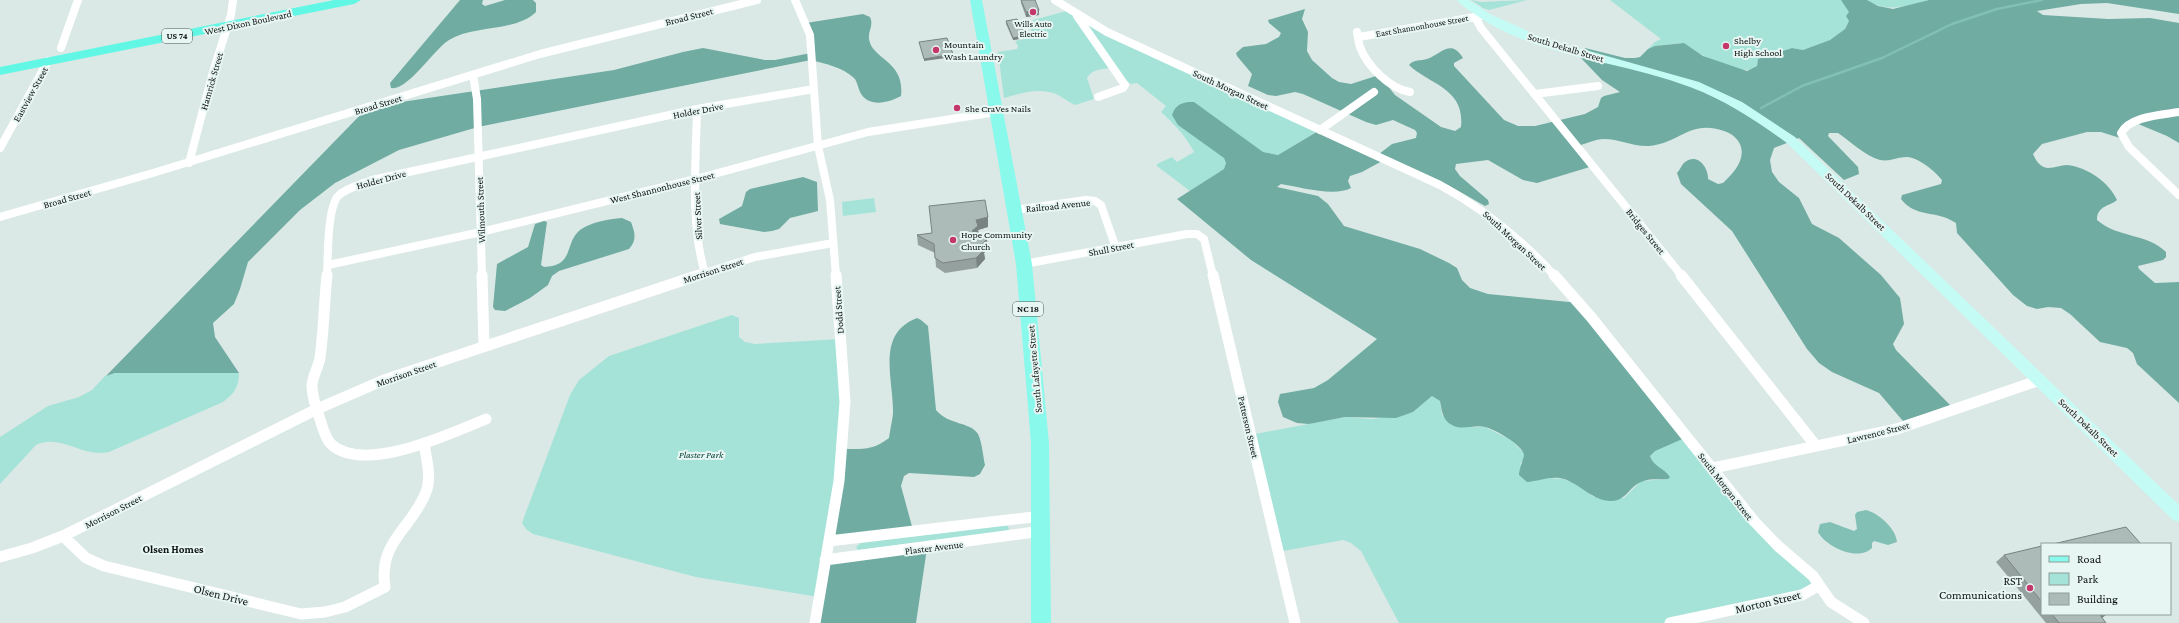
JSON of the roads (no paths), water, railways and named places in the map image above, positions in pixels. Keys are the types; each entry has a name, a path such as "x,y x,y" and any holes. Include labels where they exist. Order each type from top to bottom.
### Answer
{"highway":[{"name":"West Dixon Boulevard","path":"0,71 229,20 306,0"},
{"name":"West Dixon Boulevard","path":"0,60 61,48 354,0"}],"main road":[{"name":"South Lafayette Street","path":"976,0 1024,264 1038,415 1042,524 1041,623"},
{"name":"South Dekalb Street","path":"1462,0 1480,16 1543,42 1681,79 1741,106 1771,125 1814,160 2178,513"}],"street":[{"path":"61,48 78,0"},
{"name":"Hamrick Street","path":"189,162 213,72 229,20 233,0"},
{"name":"Broad Street","path":"0,217 189,162 473,75 598,39 757,0"},
{"name":"Dodd Street","path":"795,0 810,35 818,146 830,200 845,402 839,481 815,623"},
{"name":"South Morgan Street","path":"1055,0 1076,14 1147,51 1452,191 1477,205 1497,221 1579,303 1713,468 1754,521 1778,546 1813,576 1818,586 1835,606 1864,623"},
{"path":"1076,14 1093,41 1125,85 1123,88 1098,97"},
{"name":"East Shannonhouse Street","path":"1410,92 1397,89 1377,70 1360,48 1358,35 1480,16"},
{"name":"Bridges Street","path":"1480,16 1480,28 1715,317 1816,446"},
{"name":"Eastview Street","path":"0,148 48,61"},
{"name":"Wilmouth Street","path":"473,75 477,99 484,346"},
{"path":"1535,94 1598,86"},
{"name":"Holder Drive","path":"486,419 424,443 385,453 366,456 352,455 331,444 317,409 312,381 320,358 332,208 338,197 343,192 372,180 697,109 814,89"},
{"path":"1320,130 1374,92"},
{"name":"Silver Street","path":"697,109 696,179 699,252 705,273"},
{"name":"West Shannonhouse Street","path":"328,266 481,232 696,179 882,129 996,112"},
{"path":"2179,112 2132,122 2124,127 2121,133 2129,147 2179,195"},
{"name":"Railroad Avenue","path":"1015,210 1086,200 1095,201 1103,208 1116,248"},
{"name":"Shull Street","path":"1024,264 1188,234 1197,234"},
{"name":"Patterson Street","path":"1197,234 1204,239 1295,623"},
{"name":"Morrison Street","path":"0,557 32,548 63,536 317,409 384,380 755,257 833,243"},
{"name":"Lawrence Street","path":"1713,468 1897,429 2040,380"},
{"name":"Olsen Drive","path":"63,536 80,555 90,562 301,614 341,610 365,600 384,587 383,570 385,558 399,531 418,506 426,490 428,478 424,443"},
{"name":"Plaster Avenue","path":"829,541 1042,524"},
{"name":"Plaster Avenue","path":"825,560 1042,524"},
{"name":"Morton Street","path":"1674,623 1802,595 1818,586"}],"waterway":[{"path":"1761,108 1802,86 1882,58 1952,24 1997,9 2042,0"}],"place":[{"name":"Wills Auto Electric","path":"1033,12"},
{"name":"Shelby High School","path":"1726,46"},
{"name":"Mountain Wash Laundry","path":"936,50"},
{"name":"She CraVes Nails","path":"957,108"},
{"name":"Hope Community Church","path":"953,240"},
{"name":"RST Communications","path":"2030,588"}],"district":[{"name":"Olsen Homes","path":"173,549"}],"park label":[{"name":"Plaster Park","path":"701,454"}]}
